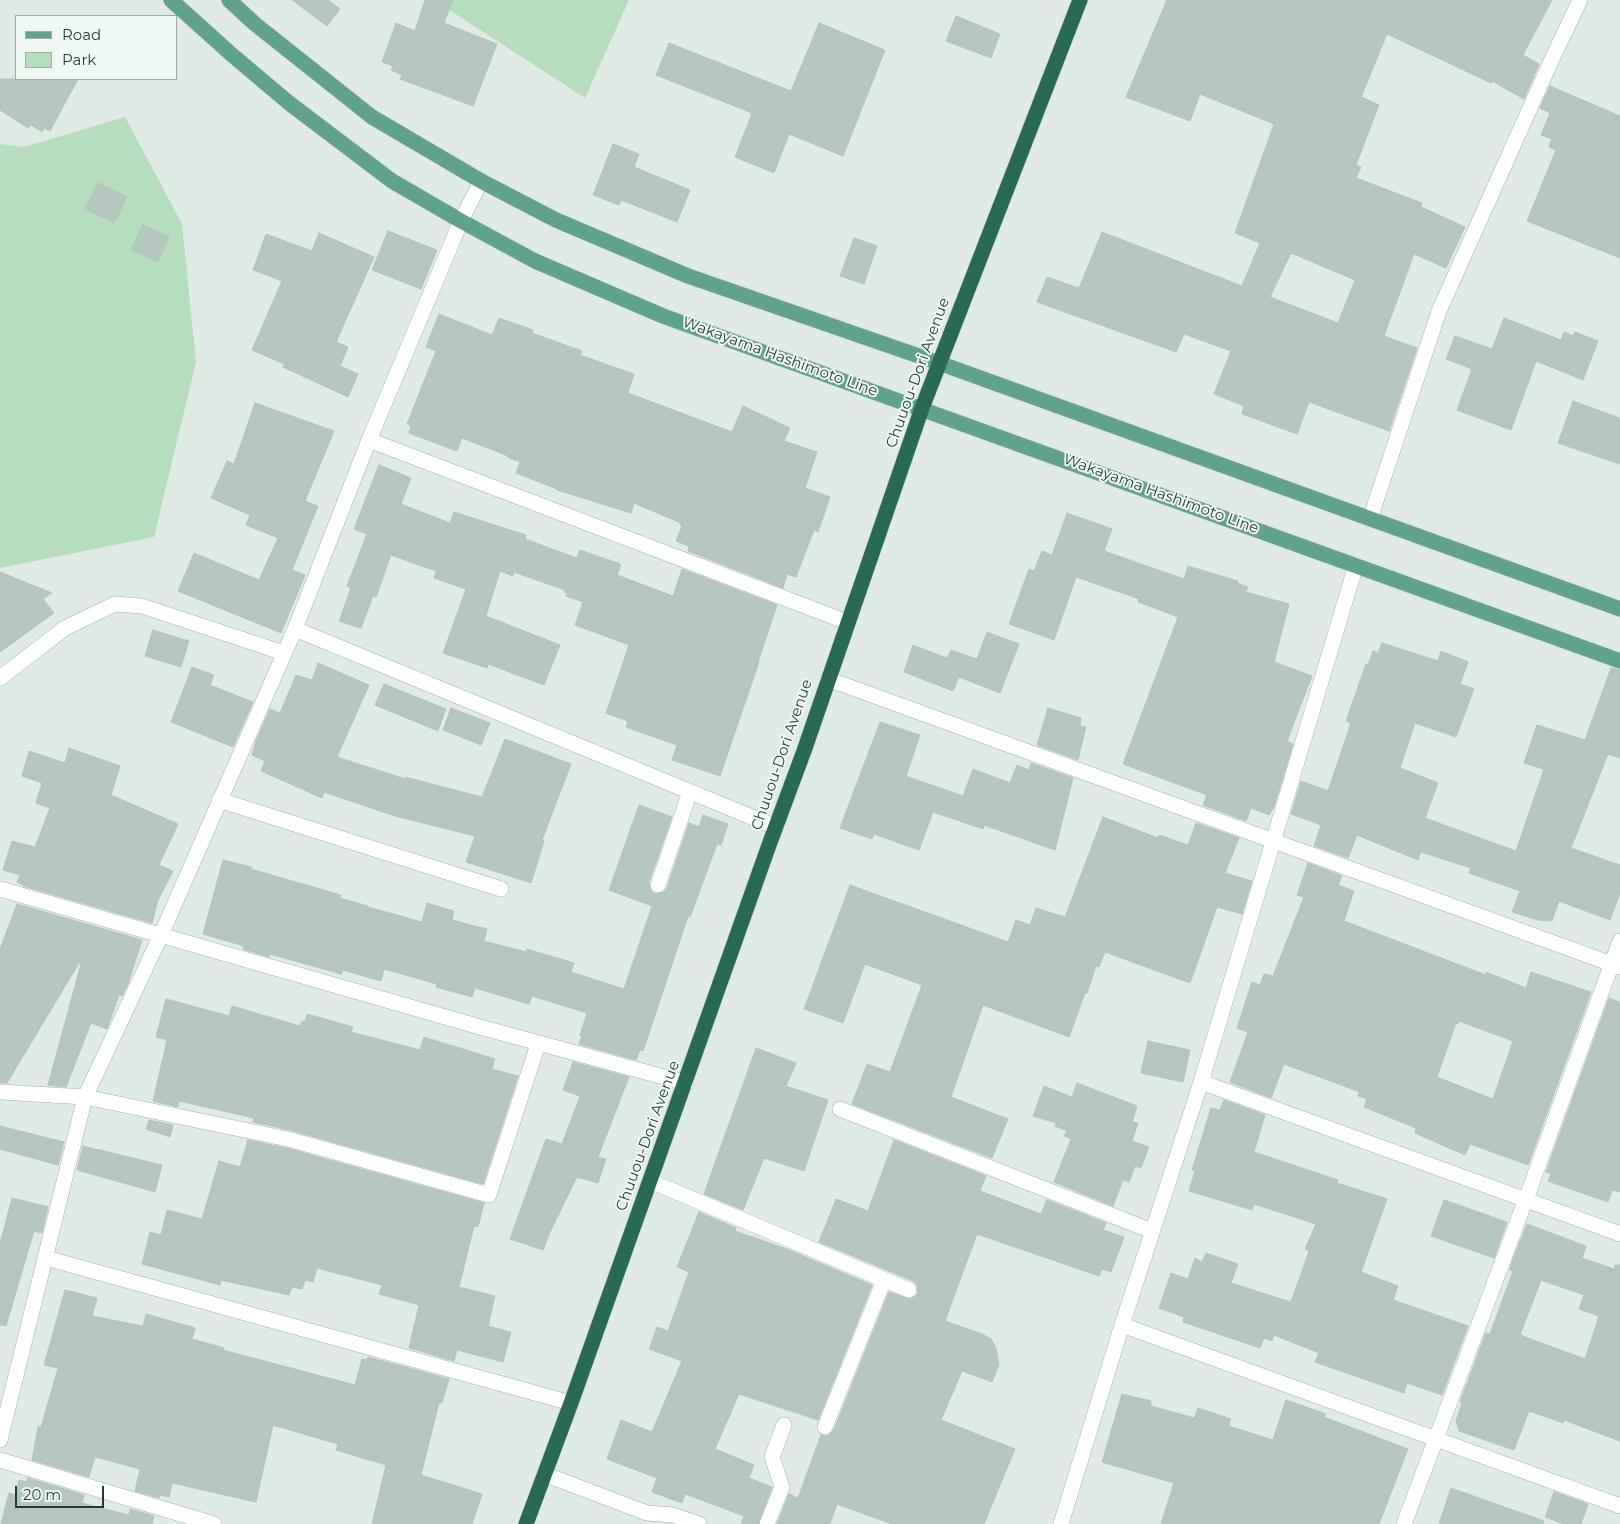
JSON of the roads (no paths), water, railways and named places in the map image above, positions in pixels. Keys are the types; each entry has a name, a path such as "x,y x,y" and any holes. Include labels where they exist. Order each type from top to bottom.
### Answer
{"highway":[{"name":"Chuuou-Dori Avenue","path":"526,1524 686,1083 922,408 1080,0"}],"main road":[{"name":"Wakayama Hashimoto Line","path":"171,0 288,104 392,180 461,221 535,261 663,316 1356,564 1620,661"},
{"path":"229,0 255,24 372,117 480,181 556,220 688,276 939,363 1620,609"}],"street":[{"path":"1370,519 1439,310 1580,0"},
{"path":"0,1440 85,1097 160,935 296,629 369,440 461,221 480,181"},
{"path":"369,440 847,622"},
{"path":"1061,1524 1122,1325 1200,1082 1356,564"},
{"path":"0,678 65,628 116,604 142,606 284,653"},
{"path":"296,629 776,827"},
{"path":"828,678 1272,842 1616,966"},
{"path":"658,885 690,792"},
{"path":"220,800 501,889"},
{"path":"0,889 538,1044 686,1083"},
{"path":"1404,1524 1616,966 1620,941"},
{"path":"0,1092 85,1097 288,1139 490,1196 538,1044"},
{"path":"1200,1082 1620,1234"},
{"path":"840,1109 1152,1231"},
{"path":"650,1181 909,1290"},
{"path":"46,1258 571,1403"},
{"path":"825,1427 884,1280"},
{"path":"1122,1325 1620,1506"},
{"path":"767,1524 782,1487 772,1457 784,1425"},
{"path":"0,1460 214,1524"},
{"path":"544,1474 647,1513 673,1515 700,1524"}]}
